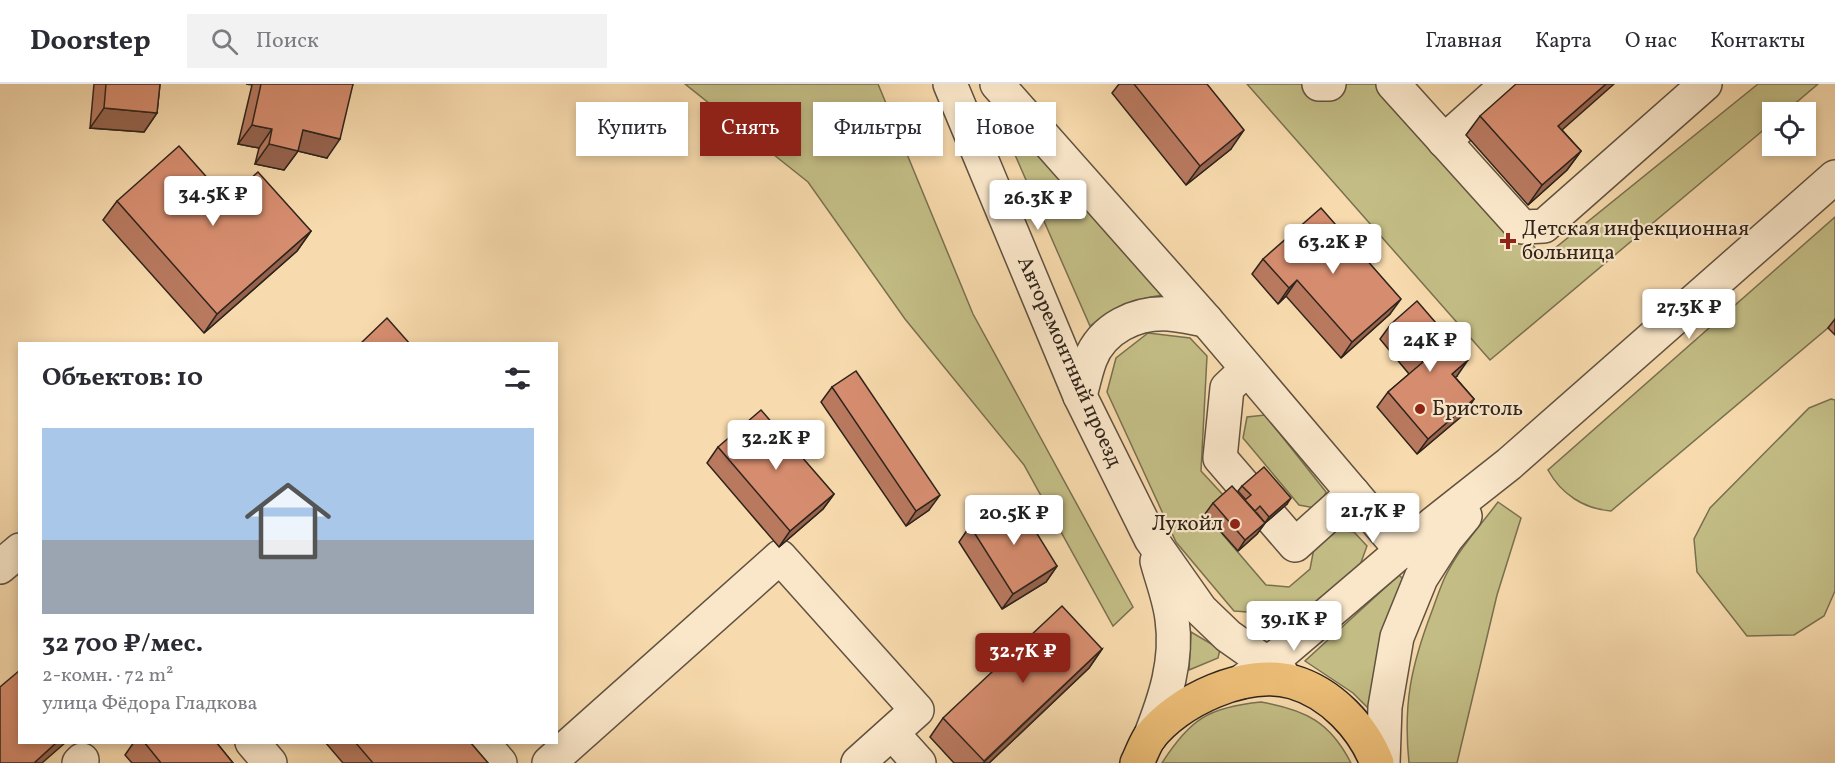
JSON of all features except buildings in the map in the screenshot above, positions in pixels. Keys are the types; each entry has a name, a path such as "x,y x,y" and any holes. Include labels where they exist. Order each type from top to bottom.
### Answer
{"main road":[{"path":"1140,752 1169,718 1191,702 1216,690 1241,682 1268,679 1280,672 1315,691 1337,707 1359,729 1377,763"}],"street":[{"name":"Авторемонтный проезд","path":"950,84 1080,396 1151,539 1201,610 1228,636 1280,672"},
{"path":"997,84 1206,320 1403,552"},
{"path":"1319,84 1329,84"},
{"path":"1393,84 1521,227 1544,226 1705,84"},
{"path":"1444,141 1508,84"},
{"path":"1280,672 1284,651 1403,552 1433,524 1509,464 1835,177"},
{"path":"1080,396 1090,358 1105,336 1122,322 1169,314 1206,320"},
{"path":"1247,369 1227,388 1220,458 1295,545 1353,493"},
{"path":"1383,763 1385,707 1398,637 1421,578 1446,539 1509,464"},
{"name":"Авторемонтный проезд","path":"1140,752 1165,698 1174,660 1173,619 1151,539"},
{"path":"0,567 18,552"},
{"path":"549,763 780,557 917,710 858,763"},
{"path":"892,733 919,763"},
{"path":"254,744 270,763"},
{"path":"484,744 500,763"}],"shaded area":[{"path":"685,84 878,84 885,102 813,102 813,156 908,156 973,314 1133,607 1113,626 1024,465 905,319 808,182 775,156 801,156 801,102 708,102"},
{"path":"1247,84 1379,84 1544,257 1758,84 1818,84 1797,102 1762,102 1762,131 1490,360"},
{"path":"995,93 1002,102 994,102"},
{"path":"1015,156 1047,156 1162,295 1124,305 1090,326"},
{"path":"1835,217 1835,322 1611,511 1601,510 1574,499 1553,479 1548,470"},
{"path":"1148,333 1190,338 1207,356 1201,471 1225,497 1206,515 1266,585 1289,587 1310,569 1315,543 1331,529 1354,532 1367,546 1356,576 1305,616 1234,611 1176,542 1107,392 1116,358"},
{"path":"1831,399 1835,400 1835,591 1824,616 1794,635 1747,636 1697,572 1694,539 1710,508 1809,408"},
{"path":"1265,415 1326,492 1320,509 1299,505 1243,438 1247,417"},
{"path":"1498,502 1521,518 1497,595 1457,763 1409,763 1407,722 1410,686 1425,631 1441,585 1450,567"},
{"path":"1399,575 1403,579 1369,709 1353,693 1305,661"},
{"path":"1191,632 1220,649 1218,658 1189,670"},
{"path":"1261,702 1291,709 1315,720 1334,737 1351,763 1162,763 1182,736 1202,718 1228,707"}],"place":[{"name":"Детская инфекционная больница","path":"1508,241"},
{"name":"Бристоль","path":"1420,409"},
{"name":"Лукойл","path":"1235,524"}]}
